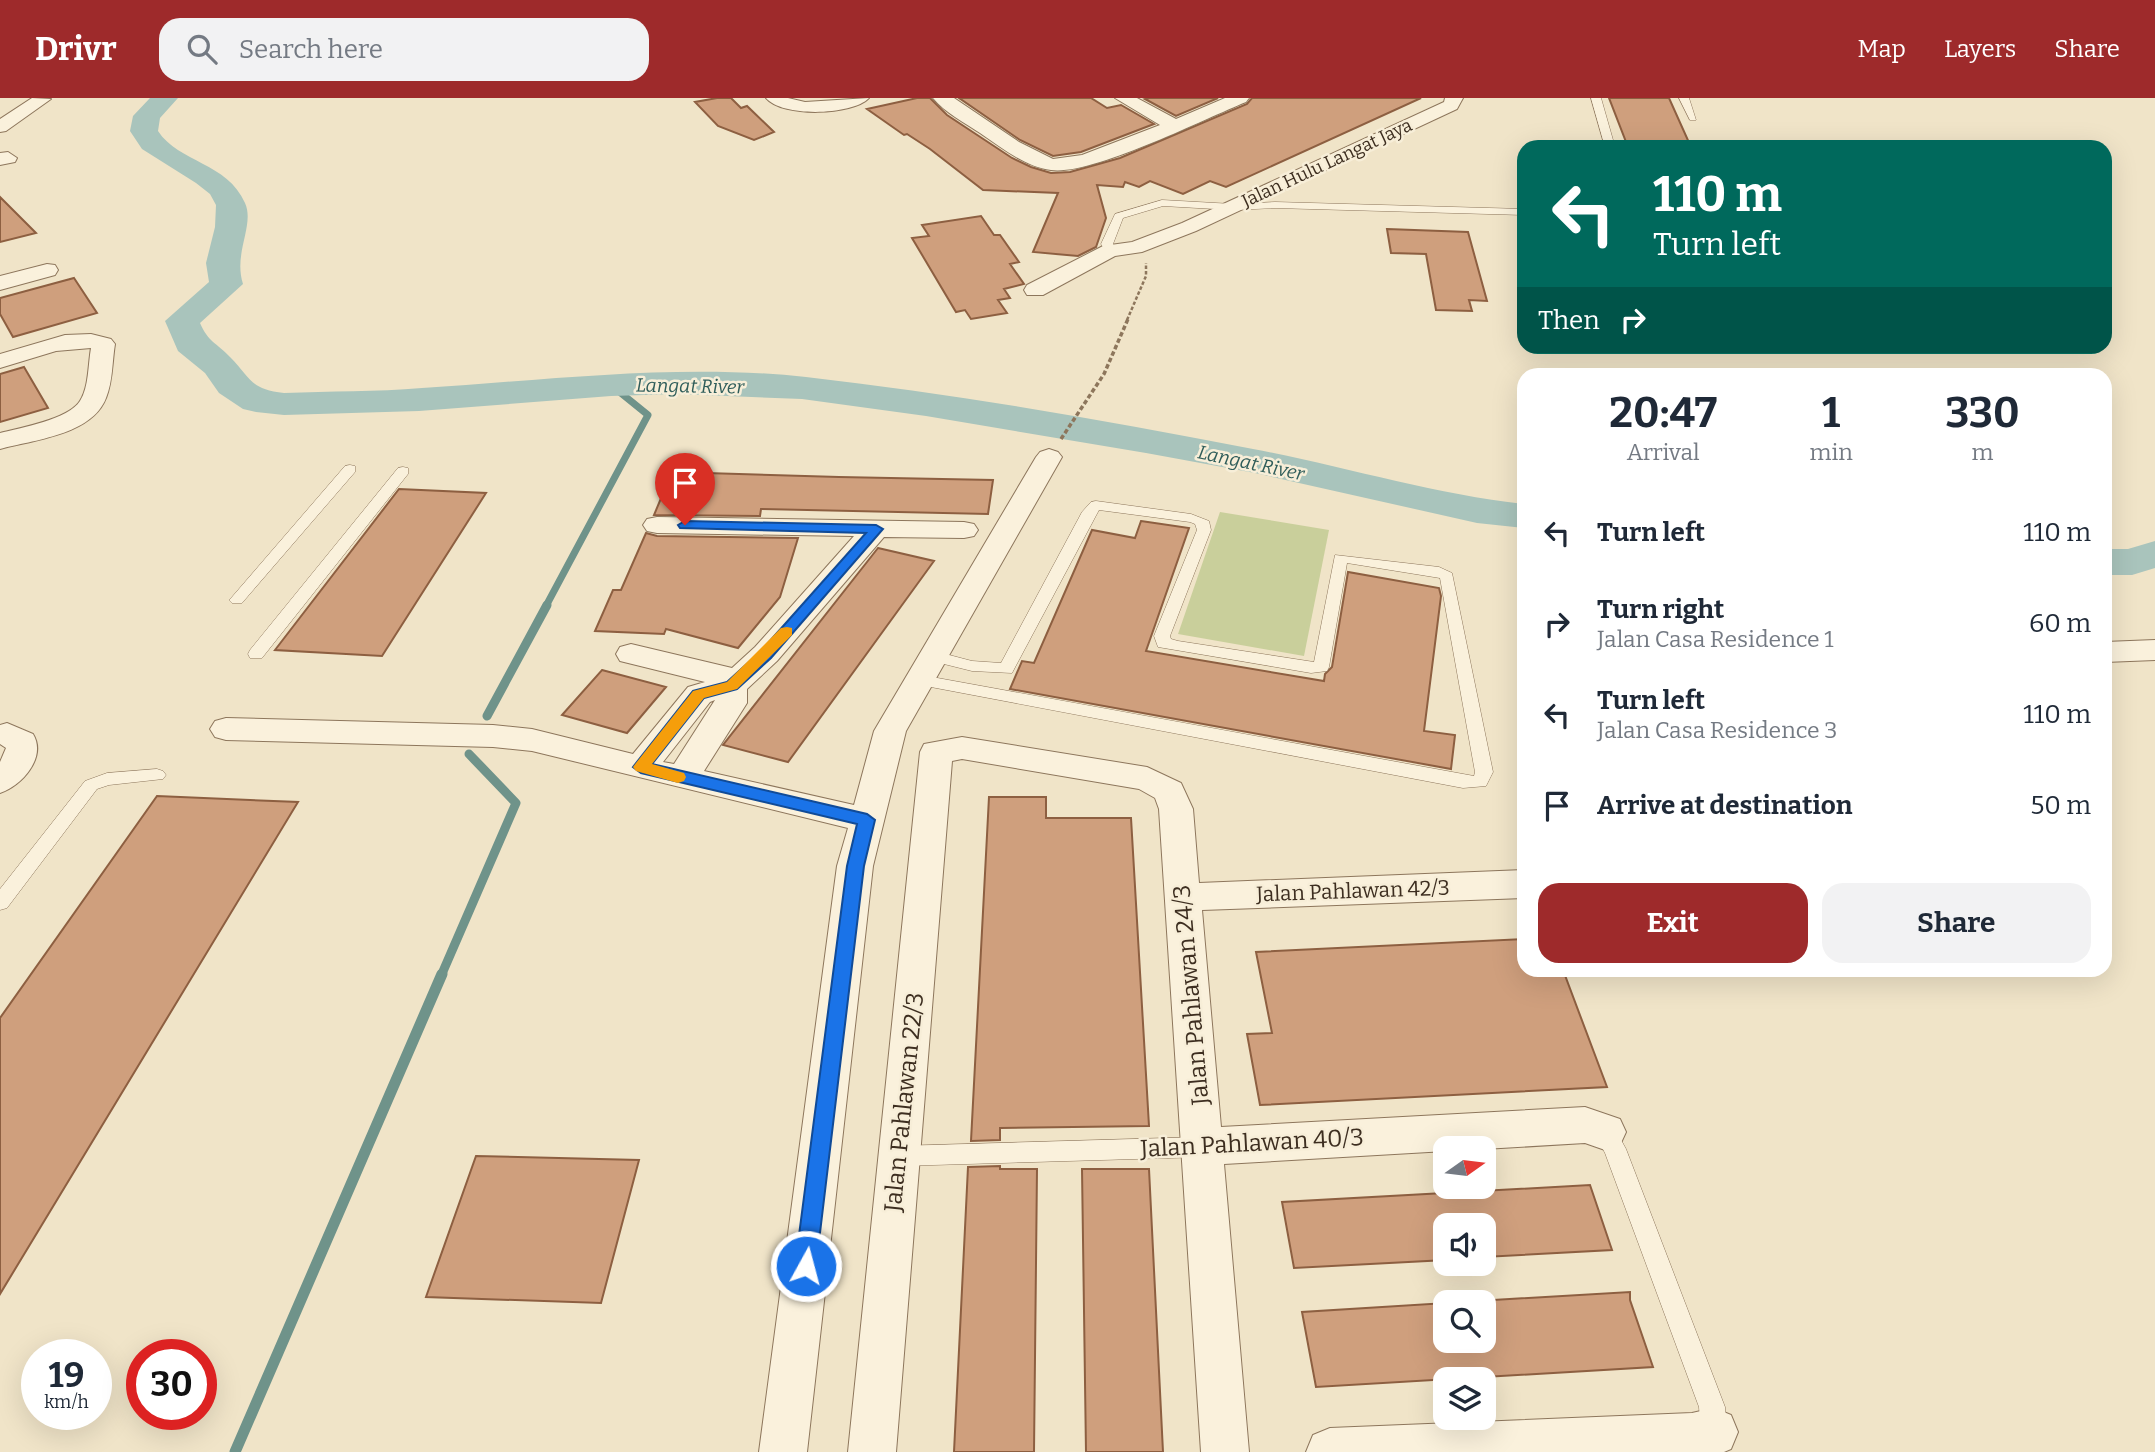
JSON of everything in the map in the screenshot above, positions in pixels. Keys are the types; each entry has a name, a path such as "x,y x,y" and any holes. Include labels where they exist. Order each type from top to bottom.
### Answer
{"street":[{"path":"0,127 42,98"},
{"path":"775,98 786,106 807,109 859,98"},
{"path":"942,98 1032,157 1054,165 1082,162 1240,98"},
{"path":"1125,98 1173,125"},
{"name":"Jalan Hulu Langat Jaya","path":"1035,290 1110,250 1126,250 1147,244 1233,207 1451,105 1454,98"},
{"path":"0,282 47,270"},
{"path":"0,361 74,341 93,340 103,344 92,403 86,412 74,419 0,441"},
{"path":"783,1452 855,866 890,731 1049,457"},
{"path":"657,525 964,530"},
{"path":"641,767 699,694 735,683 766,654 876,529"},
{"path":"2112,652 2155,650"},
{"path":"631,654 735,683"},
{"path":"682,778 731,703 735,683"},
{"path":"226,729 492,736 532,740 682,778 867,820"},
{"path":"0,781 16,764 23,751 22,742 2,730"},
{"name":"Jalan Pahlawan 22/3","path":"872,1452 936,752 962,748 975,750 1147,779 1169,791"},
{"name":"Jalan Pahlawan 24/3","path":"1169,791 1177,809 1225,1452"},
{"name":"Jalan Pahlawan 42/3","path":"1182,897 1517,884"},
{"name":"Jalan Pahlawan 40/3","path":"1203,1147 1585,1125 1605,1132"},
{"path":"1330,1452 1692,1437 1714,1432"}],"lane":[{"path":"1596,98 1609,140"},
{"path":"1684,98 1693,118"},
{"path":"1110,250 1107,244 1119,216 1162,203 1233,207 1275,205 1517,212"},
{"path":"237,600 350,469"},
{"path":"256,654 403,471"},
{"path":"1096,505 1191,517 1202,521 1204,530 1162,636 1164,643 1311,668 1321,667 1340,558 1439,572 1447,576 1484,772 1480,782 1463,782 928,668 972,666 1006,669 1089,512 1096,505"},
{"path":"0,903 91,785 107,779 157,775"},
{"path":"1605,1132 1615,1149 1712,1407 1714,1432"},
{"name":"Jalan Pahlawan 40/3","path":"897,1156 1203,1147"}],"path":[{"path":"1049,457 1104,374 1146,276 1147,244"}],"green space":[{"path":"1220,512 1329,530 1304,656 1178,634"}],"building":[{"path":"731,98 741,108 747,106 774,132 754,140 718,126 695,102"},
{"path":"917,98 930,98 947,115 1012,158 1051,173 1070,172 1120,158 1247,104 1252,98 1421,98 1226,187 1210,181 1183,194 1150,181 1139,187 1125,182 1123,187 1097,185 1106,218 1096,247 1078,256 1033,252 1058,193 983,190 930,149 907,134 904,135 867,109"},
{"path":"959,98 1091,98 1107,108 1121,105 1154,124 1081,152 1053,156 1020,140"},
{"path":"1218,98 1176,116 1145,99"},
{"path":"1609,98 1669,98 1688,140 1625,140"},
{"path":"0,197 36,233 0,242"},
{"path":"981,216 994,235 1000,235 1019,262 1010,264 1024,284 1004,289 1010,298 998,300 1007,313 971,319 965,310 956,312 912,238 929,236 922,225"},
{"path":"1387,229 1468,232 1487,301 1469,300 1472,311 1436,310 1426,254 1391,253"},
{"path":"74,278 97,313 13,337 0,314 0,298"},
{"path":"24,367 48,408 0,422 0,374"},
{"path":"672,472 993,480 988,514 761,509 760,516 654,515"},
{"path":"399,489 486,493 382,656 275,650"},
{"path":"1141,521 1189,528 1146,651 1324,681 1325,674 1332,667 1348,572 1439,588 1441,596 1424,731 1455,735 1451,769 1010,689 1022,661 1034,663 1092,530 1135,538"},
{"path":"646,533 657,536 798,538 780,597 738,648 666,629 664,634 595,631 613,590 621,590"},
{"path":"878,548 934,561 788,762 723,745"},
{"path":"602,670 666,687 627,733 562,715"},
{"path":"157,796 298,802 0,1294 0,1018"},
{"path":"989,797 1046,797 1046,818 1131,818 1149,1126 1000,1128 1000,1140 971,1141"},
{"path":"1517,939 1517,977 1566,977 1607,1087 1260,1105 1247,1034 1272,1033 1256,952"},
{"path":"476,1156 639,1160 601,1303 426,1297"},
{"path":"1000,1166 1000,1169 1037,1169 1034,1452 954,1452 968,1167"},
{"path":"1082,1169 1149,1169 1163,1452 1086,1452"},
{"path":"1590,1185 1612,1250 1496,1256 1496,1213 1433,1213 1433,1261 1294,1268 1282,1202 1433,1194 1433,1199 1496,1199 1496,1190"},
{"path":"1630,1292 1630,1300 1653,1367 1496,1376 1496,1367 1433,1367 1433,1380 1316,1387 1302,1312 1433,1304 1433,1353 1496,1353 1496,1300"}],"waterway":[{"name":"Langat River","path":"165,98 147,116 144,131 152,143 222,189 232,212 222,263 226,284 182,321 191,343 218,365 232,385 256,401 284,404 419,400 611,385 677,383 802,388 1146,441 1255,461 1477,511 1517,515"},
{"path":"546,606 648,415 611,385"},
{"name":"Langat River","path":"2112,562 2132,562 2155,554"},
{"path":"487,716 547,605"},
{"path":"441,976 516,803 469,754"},
{"path":"235,1452 442,974"}],"slow traffic":[{"path":"678,777 641,767 699,694 732,686 787,631"}],"route":[{"path":"685,525 876,529 766,654 732,686 699,694 641,767 867,820 855,866 806,1266"}]}
